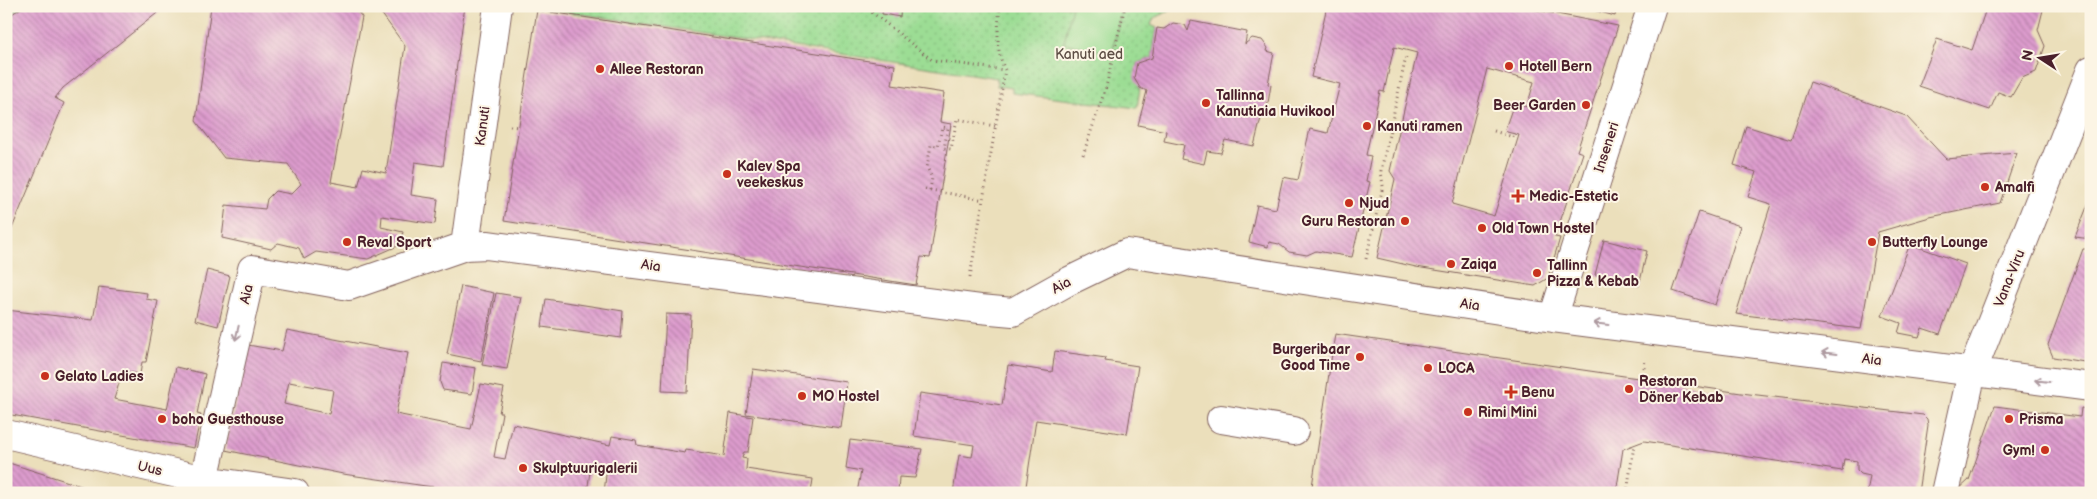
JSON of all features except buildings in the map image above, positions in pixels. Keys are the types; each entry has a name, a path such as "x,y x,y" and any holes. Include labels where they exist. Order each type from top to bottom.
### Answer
{"street":[{"name":"Kanuti","path":"465,246 498,6"},
{"name":"Inseneri","path":"1552,318 1652,6"},
{"name":"Vana-Viru","path":"1945,493 1972,372 2091,70"},
{"name":"Aia","path":"209,487 252,269 348,286 465,246 487,245 565,254 1013,312 1067,282 1128,253 1360,287 1552,318 2091,387"},
{"path":"1221,419 1294,430"},
{"name":"Uus","path":"6,434 209,487 295,493"}],"path":[{"path":"864,6 932,60 1005,70"},
{"path":"965,307 1005,70 997,45 1000,6"},
{"path":"1083,155 1106,87 1125,6"},
{"path":"1360,287 1383,186 1381,171 1406,57"},
{"path":"930,190 932,178 927,167 931,145 938,146 942,127 948,128 944,148 951,149 957,119 995,126"},
{"path":"1494,131 1513,137 1514,134"},
{"path":"925,189 984,200"},
{"path":"1627,493 1634,445"}],"green space":[{"path":"6,6 24,6 6,18"},
{"name":"Kanuti aed","path":"528,6 1180,6 1154,18 1151,25 1157,28 1152,58 1137,63 1135,78 1140,88 1137,108 1012,93 1012,88 997,86 997,78"},
{"path":"1072,6 1122,6 1112,53 1064,43"}],"place":[{"name":"Hotell Bern","path":"1509,66"},
{"name":"Allee Restoran","path":"600,69"},
{"name":"Tallinna Kanutiaia Huvikool","path":"1206,103"},
{"name":"Beer Garden","path":"1586,105"},
{"name":"Kanuti ramen","path":"1367,126"},
{"name":"Kalev Spa veekeskus","path":"727,174"},
{"name":"Amalfi","path":"1985,187"},
{"name":"Medic-Estetic","path":"1518,196"},
{"name":"Njud","path":"1349,203"},
{"name":"Guru Restoran","path":"1405,221"},
{"name":"Old Town Hostel","path":"1482,228"},
{"name":"Reval Sport","path":"347,242"},
{"name":"Butterfly Lounge","path":"1872,242"},
{"name":"Zaiqa","path":"1451,264"},
{"name":"Tallinn Pizza & Kebab","path":"1537,273"},
{"name":"Burgeribaar Good Time","path":"1360,357"},
{"name":"LOCA","path":"1428,368"},
{"name":"Gelato Ladies","path":"45,376"},
{"name":"Restoran Döner Kebab","path":"1629,389"},
{"name":"Benu","path":"1511,392"},
{"name":"MO Hostel","path":"802,396"},
{"name":"Rimi Mini","path":"1468,412"},
{"name":"boho Guesthouse","path":"162,419"},
{"name":"Prisma","path":"2009,419"},
{"name":"Gym!","path":"2045,450"},
{"name":"Skulptuurigalerii","path":"523,468"}]}
